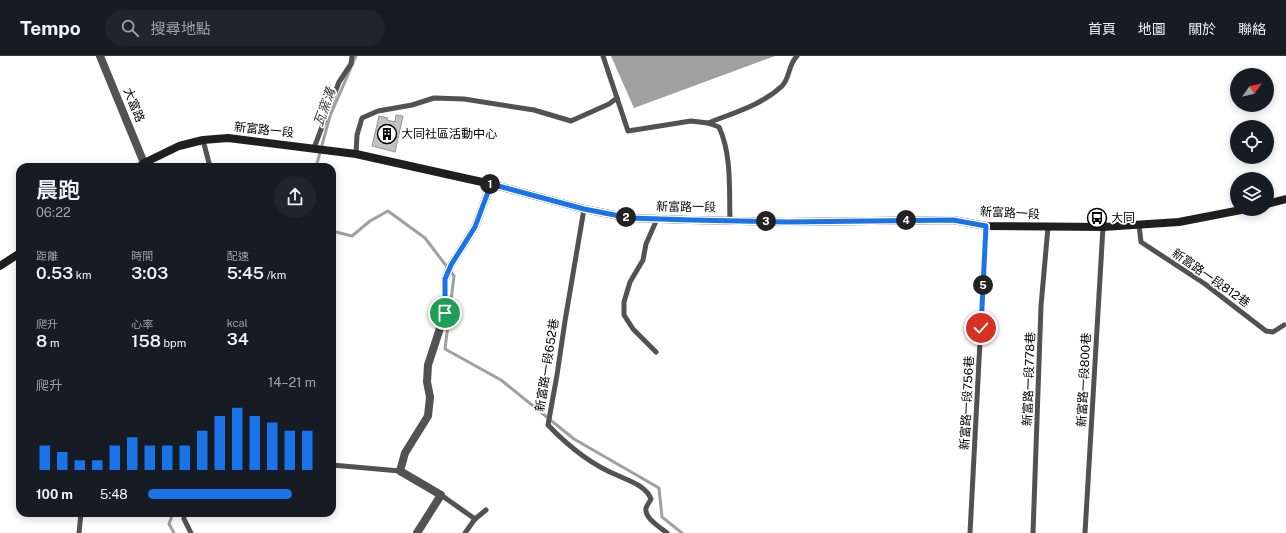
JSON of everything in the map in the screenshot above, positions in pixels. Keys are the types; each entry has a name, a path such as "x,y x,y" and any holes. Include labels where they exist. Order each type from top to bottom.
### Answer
{"street":[{"name":"大富路","path":"100,56 140,163"},
{"name":"新富路一段","path":"145,163 179,146 203,140 228,138 356,154 491,184 584,209 630,218 787,222 953,220 986,226 1103,228 1179,222 1230,212"},
{"path":"417,533 441,496 400,471 405,453 428,416 430,397 427,382 428,365 445,313 445,279 451,265 475,227 491,184"},
{"path":"1274,202 1286,199"},
{"path":"0,266 16,256"}],"lane":[{"path":"314,148 339,82 351,64 352,56"},
{"path":"603,56 628,131 691,121 708,123 719,127 725,141 729,178 730,220"},
{"path":"708,123 764,100 784,84 792,61 797,56"},
{"path":"356,154 362,118 378,111 412,105 434,98 464,100 534,110 571,121 609,104 617,98"},
{"path":"203,140 209,163"},
{"name":"新富路一段652巷","path":"584,209 548,426 567,445 603,470 632,482 645,490 651,498 646,508 646,513 667,533"},
{"path":"656,352 633,329 624,315 624,302 630,282 643,260 646,244 657,219"},
{"name":"新富路一段812巷","path":"1139,225 1140,242 1205,284 1266,331 1272,332 1284,325"},
{"name":"新富路一段756巷","path":"970,533 986,226"},
{"name":"新富路一段778巷","path":"1033,533 1041,306 1048,227"},
{"name":"新富路一段800巷","path":"1085,533 1103,228"},
{"path":"336,465 400,471"},
{"path":"441,496 475,519"},
{"path":"465,533 475,519 486,510"},
{"path":"79,533 81,517"},
{"path":"184,517 191,533"}],"shaded area":[{"path":"611,56 775,56 634,108"}],"building":[{"name":"大同社區活動中心","path":"396,115 403,116 395,152 372,146 379,116 388,118 387,120 395,122"}],"waterway":[{"name":"瓦窯溝","path":"317,163 330,116 356,56"},
{"path":"336,232 352,236 370,221 388,211 425,238 454,276 445,349 501,380 574,439 659,488 662,517 682,533"},
{"name":"瓦窯溝","path":"172,517 169,524 174,533"}],"place":[{"name":"大同社區活動中心","path":"387,134"},
{"name":"大同","path":"1097,218"}],"route":[{"path":"445,313 445,279 451,265 475,227 491,184 584,209 630,218 787,222 953,220 986,226 981,328"}]}
